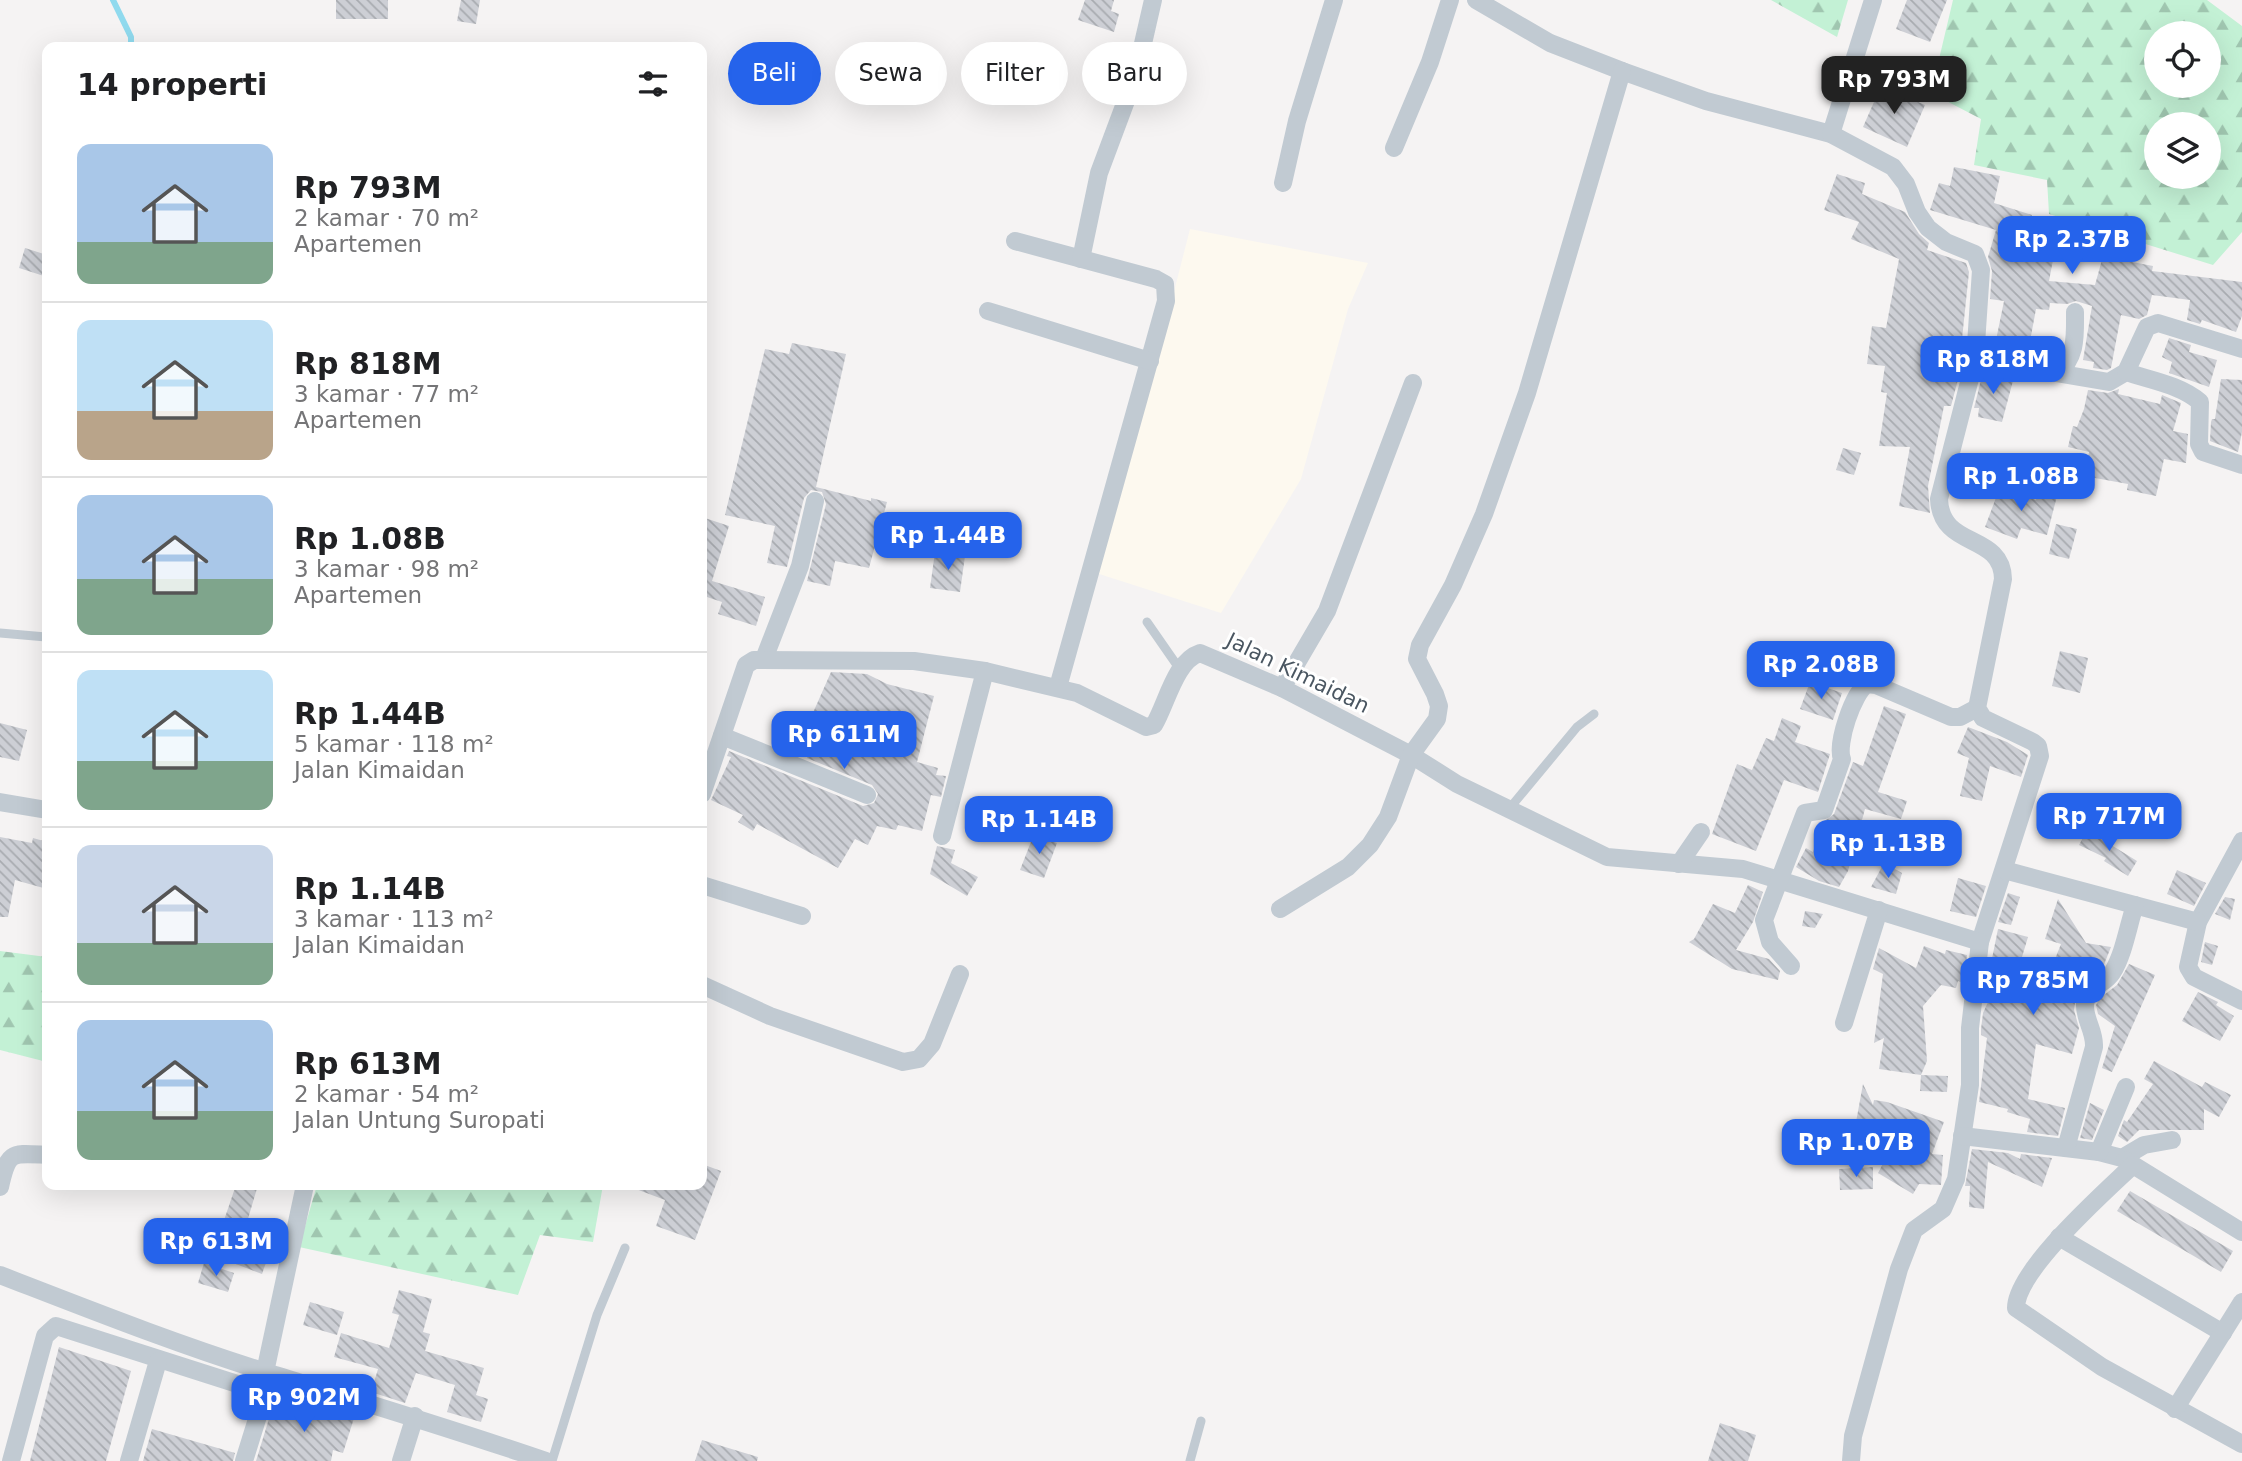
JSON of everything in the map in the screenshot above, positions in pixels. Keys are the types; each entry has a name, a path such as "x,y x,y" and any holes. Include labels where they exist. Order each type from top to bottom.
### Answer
{"street":[{"path":"1081,259 1099,173 1136,74 1153,0"},
{"path":"1283,183 1297,121 1334,0"},
{"path":"1394,148 1430,62 1450,0"},
{"path":"1831,134 1873,0"},
{"path":"1485,2 1550,43 1706,101 1831,134 1893,167 1906,184 1917,212 1928,228 1946,242 1975,254 1981,270 1976,359 1940,499 1944,520 1954,531 1997,555 2003,564 2003,579 1977,708 1983,719 2033,742 2038,746 2040,756 1980,942 1970,1028 1970,1085 1956,1179 1943,1209 1914,1230 1899,1269 1853,1436 1851,1461"},
{"path":"1280,908 1348,867 1370,845 1388,817 1410,755 1437,719 1439,706 1417,659 1420,645 1453,585 1479,526 1527,393 1622,71"},
{"path":"1015,241 1165,284 1166,301 1058,687"},
{"path":"988,311 1150,360"},
{"path":"2057,373 2067,365 2072,355 2076,312"},
{"path":"1976,359 2109,382 2126,372 2147,327 2158,323 2242,349"},
{"path":"2126,372 2176,388 2200,402 2199,444 2203,452 2242,465"},
{"path":"1282,688 1326,611 1413,383"},
{"path":"764,659 800,566 815,501"},
{"name":"Jalan Kimaidan","path":"1181,671 1186,659 1200,653 1282,688 1410,755 1457,784 1608,857 1742,869 1980,942"},
{"path":"707,780 746,665 764,659 914,661 985,671 1058,687 1146,727 1154,725 1181,671"},
{"path":"942,836 985,671"},
{"path":"1791,966 1770,942 1764,929 1764,920 1794,834 1805,813 1824,810 1842,759 1839,752 1845,726 1862,687 1876,685 1951,717 1960,718 1977,708"},
{"path":"722,736 867,795"},
{"path":"0,802 42,809"},
{"path":"1679,864 1701,832"},
{"path":"2242,841 2234,876 2198,922 2188,967 2194,977 2242,1000"},
{"path":"2004,870 2198,922"},
{"path":"707,887 802,916"},
{"path":"2066,1148 2094,1046 2095,1036 2085,1008 2086,999 2092,986 2113,972 2135,905"},
{"path":"1843,1023 1879,909"},
{"path":"707,987 807,1030 903,1062 919,1059 932,1044 960,974"},
{"path":"2099,1152 2126,1087"},
{"path":"1962,1136 2099,1152 2127,1161 2242,1232"},
{"path":"2172,1140 2144,1145 2127,1161 2059,1237 2017,1296 2016,1308 2102,1367 2242,1444"},
{"path":"0,1187 5,1163 11,1156 23,1152 42,1154"},
{"path":"265,1372 304,1190"},
{"path":"2059,1237 2223,1333"},
{"path":"0,1275 116,1320 265,1372 415,1416 546,1461"},
{"path":"2175,1409 2242,1302"},
{"path":"11,1461 45,1336 51,1328 60,1326 158,1361 260,1392 262,1403 244,1461"},
{"path":"129,1461 158,1361"},
{"path":"401,1461 415,1416"}],"lane":[{"path":"1147,622 1181,671"},
{"path":"0,633 42,637"},
{"path":"1509,809 1577,727 1594,714"},
{"path":"552,1461 597,1315 625,1248"},
{"path":"1190,1461 1201,1422"}],"shaded area":[{"path":"1190,229 1368,263 1348,309 1301,479 1221,613 1093,572 1137,436"}],"green space":[{"path":"1771,0 1848,0 1837,37"},
{"path":"1953,0 2207,0 2242,26 2242,232 2213,265 2049,214 2047,180 1974,165 1981,119 1931,93"},
{"path":"0,951 42,956 42,1061 0,1050"},
{"path":"316,1190 602,1190 593,1242 540,1235 518,1295 299,1247"}],"building":[{"path":"336,0 388,0 388,19 336,19"},
{"path":"461,0 480,0 476,24 457,21"},
{"path":"1085,0 1114,0 1111,11 1119,14 1114,32 1078,20"},
{"path":"1907,0 1947,0 1930,42 1896,29"},
{"path":"1881,86 1925,105 1907,147 1863,127"},
{"path":"1954,167 2000,176 1994,203 2032,215 2026,233 2057,239 2049,281 2095,285 2106,245 2129,248 2127,261 2153,266 2152,271 2242,282 2242,316 2236,332 2202,320 2200,324 2187,320 2190,300 2152,295 2147,315 2139,319 2121,315 2111,368 2107,370 2093,368 2094,362 2083,360 2092,306 2076,301 2067,304 2050,303 2049,310 2036,309 2028,352 2020,351 2019,355 1987,350 1987,343 1995,345 2004,301 1990,299 1992,271 1988,257 1996,230 1930,210 1939,183 1950,186"},
{"path":"1837,174 1865,183 1862,194 1905,212 1919,234 1929,243 1927,250 1966,263 1969,272 1962,339 1965,339 1964,357 1951,406 1944,406 1928,486 1930,513 1899,506 1910,447 1879,446 1887,393 1881,392 1885,366 1867,364 1872,326 1886,328 1899,259 1851,239 1859,222 1824,210"},
{"path":"25,248 42,253 42,275 19,268"},
{"path":"2169,338 2191,345 2189,352 2217,360 2209,387 2169,373 2172,362 2162,357"},
{"path":"792,343 846,354 816,487 871,501 871,498 887,502 869,568 835,561 830,586 807,581 826,504 822,492 811,490 804,498 787,567 767,563 775,526 725,515 765,349 789,354"},
{"path":"1983,372 2014,377 2002,422 1978,417 1979,408 1974,408"},
{"path":"2221,379 2242,380 2242,432 2238,452 2210,441 2211,422 2215,419"},
{"path":"2119,389 2118,394 2160,404 2162,395 2181,403 2173,431 2188,434 2186,463 2164,459 2156,496 2127,490 2128,484 2084,476 2089,452 2068,447 2073,426 2077,427 2084,409 2088,390 2108,393"},
{"path":"1843,448 1861,453 1854,475 1836,470"},
{"path":"2000,487 2036,500 2039,491 2057,496 2047,535 2021,528 2017,539 1985,527"},
{"path":"707,519 729,526 712,581 765,597 756,626 718,614 722,602 707,597"},
{"path":"2056,524 2077,529 2069,559 2049,554"},
{"path":"935,552 965,556 960,592 930,588"},
{"path":"2060,651 2088,658 2080,693 2052,686"},
{"path":"831,672 867,674 887,684 934,696 917,762 938,768 936,775 946,776 941,797 931,795 922,831 898,825 896,830 877,826 868,845 855,839 838,868 757,824 753,831 738,822 743,815 711,800 731,757 727,756 729,751 863,806 874,803 878,794 872,785 807,758 822,719 812,715"},
{"path":"1810,682 1842,693 1833,720 1800,709"},
{"path":"1884,706 1906,714 1878,792 1907,801 1901,819 1865,809 1848,871 1839,887 1819,881 1796,867 1806,848 1813,852 1823,822 1834,814 1853,762 1863,766"},
{"path":"1782,718 1801,726 1795,742 1830,754 1818,792 1784,780 1756,851 1712,834 1737,764 1752,770 1766,738 1774,741"},
{"path":"0,723 27,730 19,761 0,757"},
{"path":"1968,727 2007,742 2028,755 2021,777 1990,766 1982,801 1960,796 1969,758 1957,753"},
{"path":"2087,830 2137,861 2128,876 2104,861 2106,858 2079,845"},
{"path":"1034,834 1057,843 1044,878 1020,870"},
{"path":"0,837 32,843 33,838 42,841 42,888 15,880 8,917 0,917"},
{"path":"937,846 955,850 951,863 978,877 967,896 930,874"},
{"path":"1884,863 1902,873 1896,894 1871,887"},
{"path":"2177,870 2206,883 2194,906 2167,894"},
{"path":"1958,878 1986,886 1976,917 1950,911"},
{"path":"1748,885 1763,892 1753,922 1736,950 1769,959 1780,971 1778,980 1732,969 1689,942 1694,939 1713,904 1735,913"},
{"path":"2008,893 2020,897 2011,925 1998,922"},
{"path":"2225,897 2235,899 2230,920 2215,914"},
{"path":"2058,899 2086,943 2111,947 2103,967 2084,981 2076,994 2074,1010 2079,1028 2072,1054 2036,1044 2028,1099 2065,1108 2058,1136 2027,1132 2030,1119 2007,1112 2008,1109 1979,1102 1987,1038 1981,1035 1981,1029 1983,1013 1994,989 1986,988 1998,929 2028,937 2019,967 2045,984 2061,944 2045,939"},
{"path":"1805,911 1823,914 1815,928 1802,926"},
{"path":"2205,942 2218,946 2212,965 2201,962"},
{"path":"1924,946 1945,954 1946,950 1967,955 1964,983 1958,981 1956,988 1941,985 1923,1006 1927,1061 1921,1075 1879,1069 1884,1038 1874,1043 1883,974 1873,969 1879,948 1916,968"},
{"path":"2129,964 2155,975 2112,1072 2102,1068 2115,1026 2098,1014 2096,1005 2100,998 2117,985"},
{"path":"2198,992 2218,1002 2216,1005 2234,1016 2220,1041 2182,1021"},
{"path":"2154,1061 2202,1087 2205,1082 2231,1095 2219,1117 2204,1109 2204,1130 2139,1130 2127,1142 2118,1136 2124,1120 2127,1122 2153,1084 2144,1079"},
{"path":"1921,1075 1948,1076 1947,1092 1920,1091"},
{"path":"1863,1084 1873,1105 1874,1100 1887,1102 1944,1122 1932,1154 1943,1155 1941,1185 1919,1184 1913,1194 1878,1173 1902,1128 1856,1122"},
{"path":"2090,1103 2104,1110 2092,1140 2080,1138"},
{"path":"1972,1149 2008,1153 2020,1159 2021,1154 2052,1158 2042,1187 1988,1162 1984,1209 1969,1207 1970,1186 1965,1186"},
{"path":"707,1166 721,1171 695,1240 656,1226 665,1200 639,1190 707,1190"},
{"path":"1873,1167 1873,1189 1840,1190 1839,1169"},
{"path":"234,1190 257,1190 242,1239 220,1232"},
{"path":"2130,1191 2233,1251 2221,1272 2117,1211"},
{"path":"235,1242 269,1254 262,1274 228,1261"},
{"path":"204,1263 234,1273 228,1292 198,1283"},
{"path":"399,1290 432,1299 423,1332 430,1334 425,1351 484,1368 476,1395 488,1399 481,1422 447,1412 455,1385 416,1373 405,1403 371,1392 378,1369 334,1357 341,1333 389,1348 399,1315 392,1313"},
{"path":"310,1302 344,1312 337,1335 303,1325"},
{"path":"59,1347 131,1371 106,1461 30,1461"},
{"path":"275,1399 326,1415 329,1406 355,1415 343,1453 333,1450 331,1461 256,1461"},
{"path":"1720,1423 1756,1435 1748,1461 1708,1461"},
{"path":"152,1429 235,1453 233,1461 143,1461"},
{"path":"702,1440 758,1457 757,1461 695,1461"}],"waterway":[{"path":"113,0 131,42"}]}
